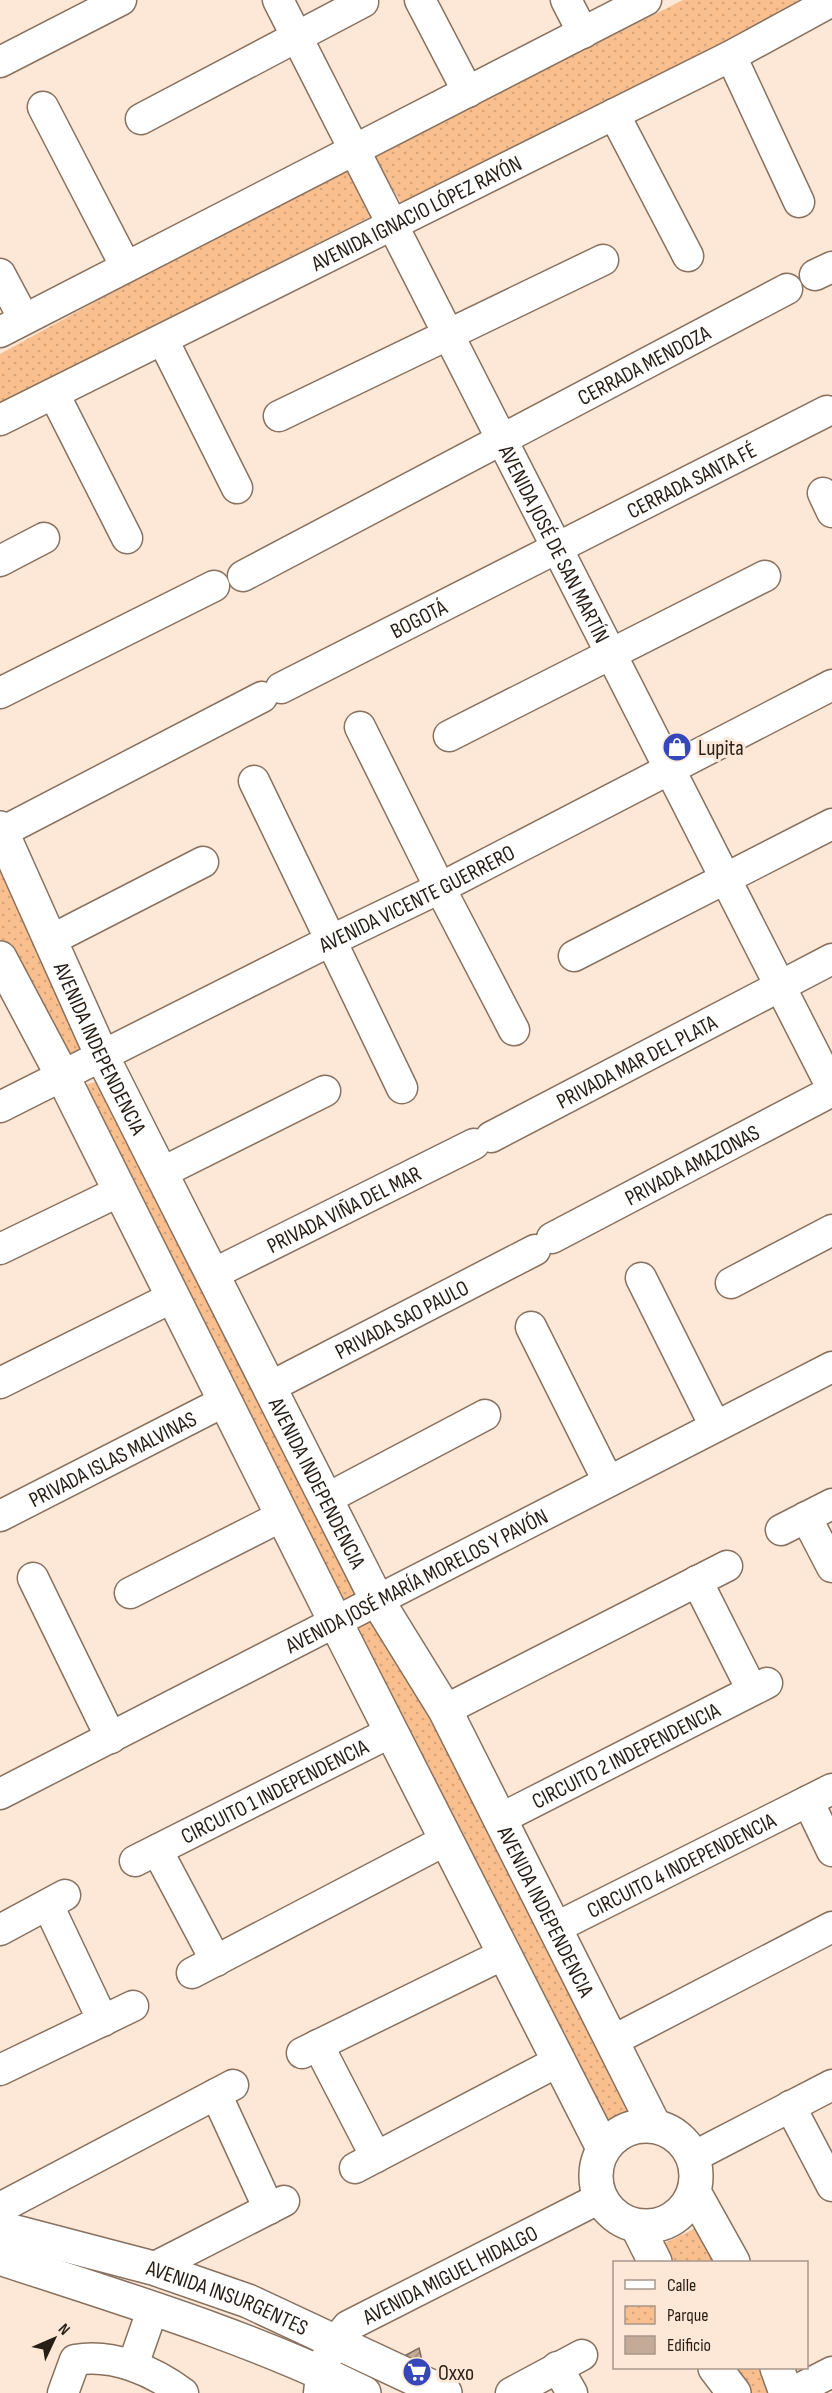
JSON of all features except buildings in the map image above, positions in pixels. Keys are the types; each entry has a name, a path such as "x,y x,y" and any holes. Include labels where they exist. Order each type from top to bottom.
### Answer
{"main road":[{"name":"AVENIDA INDEPENDENCIA","path":"1,830 102,1056 377,1600 445,1710 654,2125"},
{"name":"AVENIDA INDEPENDENCIA","path":"0,960 62,1075 334,1621 603,2148"},
{"path":"654,2125 671,2131 684,2142 693,2157 697,2175 694,2192 686,2208 672,2220 655,2226 637,2226 615,2216 600,2198 595,2181 596,2164 603,2148 617,2134 634,2126 654,2125"},
{"path":"694,2192 732,2261"},
{"path":"637,2226 654,2261"},
{"name":"AVENIDA INSURGENTES","path":"0,2228 153,2268 248,2301 336,2340 445,2393"},
{"name":"AVENIDA INSURGENTES","path":"0,2258 234,2336 319,2382 364,2393"},
{"path":"716,2369 734,2393"},
{"path":"778,2369 788,2393"}],"street":[{"path":"0,62 121,0"},
{"name":"AVENIDA JOSÉ DE SAN MARTÍN","path":"278,0 832,1089"},
{"path":"420,0 468,92"},
{"path":"566,0 583,33"},
{"path":"0,274 12,326 646,0"},
{"path":"141,119 363,2"},
{"name":"AVENIDA IGNACIO LÓPEZ RAYÓN","path":"0,420 731,56 832,2"},
{"path":"731,56 799,202"},
{"path":"44,107 126,267"},
{"path":"614,114 688,256"},
{"path":"279,416 603,260"},
{"name":"CERRADA MENDOZA","path":"243,576 787,289"},
{"path":"164,340 237,488"},
{"path":"54,394 127,538"},
{"name":"CERRADA SANTA FÉ","path":"557,548 827,411"},
{"path":"0,561 44,538"},
{"name":"BOGOTÁ","path":"1,830 557,548"},
{"path":"449,736 765,576"},
{"path":"0,693 214,586"},
{"name":"AVENIDA VICENTE GUERRERO","path":"0,1107 440,888 832,685"},
{"path":"360,727 514,1030"},
{"path":"254,781 402,1088"},
{"path":"574,956 832,824"},
{"path":"51,940 203,862"},
{"name":"PRIVADA MAR DEL PLATA","path":"483,1140 832,959"},
{"name":"PRIVADA AMAZONAS","path":"543,1244 832,1089"},
{"path":"161,1173 325,1091"},
{"name":"PRIVADA VIÑA DEL MAR","path":"213,1274 483,1140"},
{"path":"0,1249 120,1191"},
{"path":"730,1283 832,1230"},
{"name":"PRIVADA SAO PAULO","path":"270,1387 543,1244"},
{"path":"641,1278 715,1426"},
{"path":"0,1383 173,1297"},
{"path":"531,1327 608,1481"},
{"name":"AVENIDA JOSÉ MARÍA MORELOS Y PAVÓN","path":"0,1794 832,1366"},
{"name":"PRIVADA ISLAS MALVINAS","path":"0,1516 225,1401"},
{"path":"326,1499 484,1415"},
{"path":"130,1593 282,1516"},
{"path":"806,1517 832,1568"},
{"path":"445,1710 727,1566"},
{"path":"33,1578 111,1737"},
{"name":"CIRCUITO 2 INDEPENDENCIA","path":"500,1819 760,1687 697,1581"},
{"name":"CIRCUITO 1 INDEPENDENCIA","path":"391,1732 146,1855 204,1967 446,1839"},
{"name":"CIRCUITO 4 INDEPENDENCIA","path":"555,1928 820,1795 832,1851"},
{"path":"0,1930 56,1900 103,2021"},
{"path":"612,2041 832,1927"},
{"path":"504,1954 310,2049 365,2163 559,2061"},
{"path":"0,2070 133,2006"},
{"path":"693,2157 832,2085"},
{"path":"0,2208 224,2089 277,2205 153,2268"},
{"path":"790,2106 832,2186"},
{"name":"AVENIDA MIGUEL HIDALGO","path":"319,2382 336,2340 348,2326 600,2198"},
{"path":"133,2365 153,2308"},
{"path":"63,2393 75,2360 92,2357 133,2365 169,2383 183,2393"},
{"path":"511,2393 569,2361 572,2393"},
{"path":"788,2393 832,2372"}],"green space":[{"path":"683,0 804,0 404,207 372,157"},
{"path":"345,165 370,217 0,404 0,354"},
{"path":"0,854 43,944 81,1050 72,1055 0,939"},
{"path":"98,1081 364,1594 341,1604 79,1087"},
{"path":"374,1613 435,1714 637,2113 609,2126 351,1624"},
{"path":"698,2227 716,2261 669,2261 661,2245"},
{"path":"736,2369 758,2369 768,2393 750,2393"}],"place":[{"name":"Lupita","path":"677,747"},
{"name":"Oxxo","path":"417,2372"}]}
